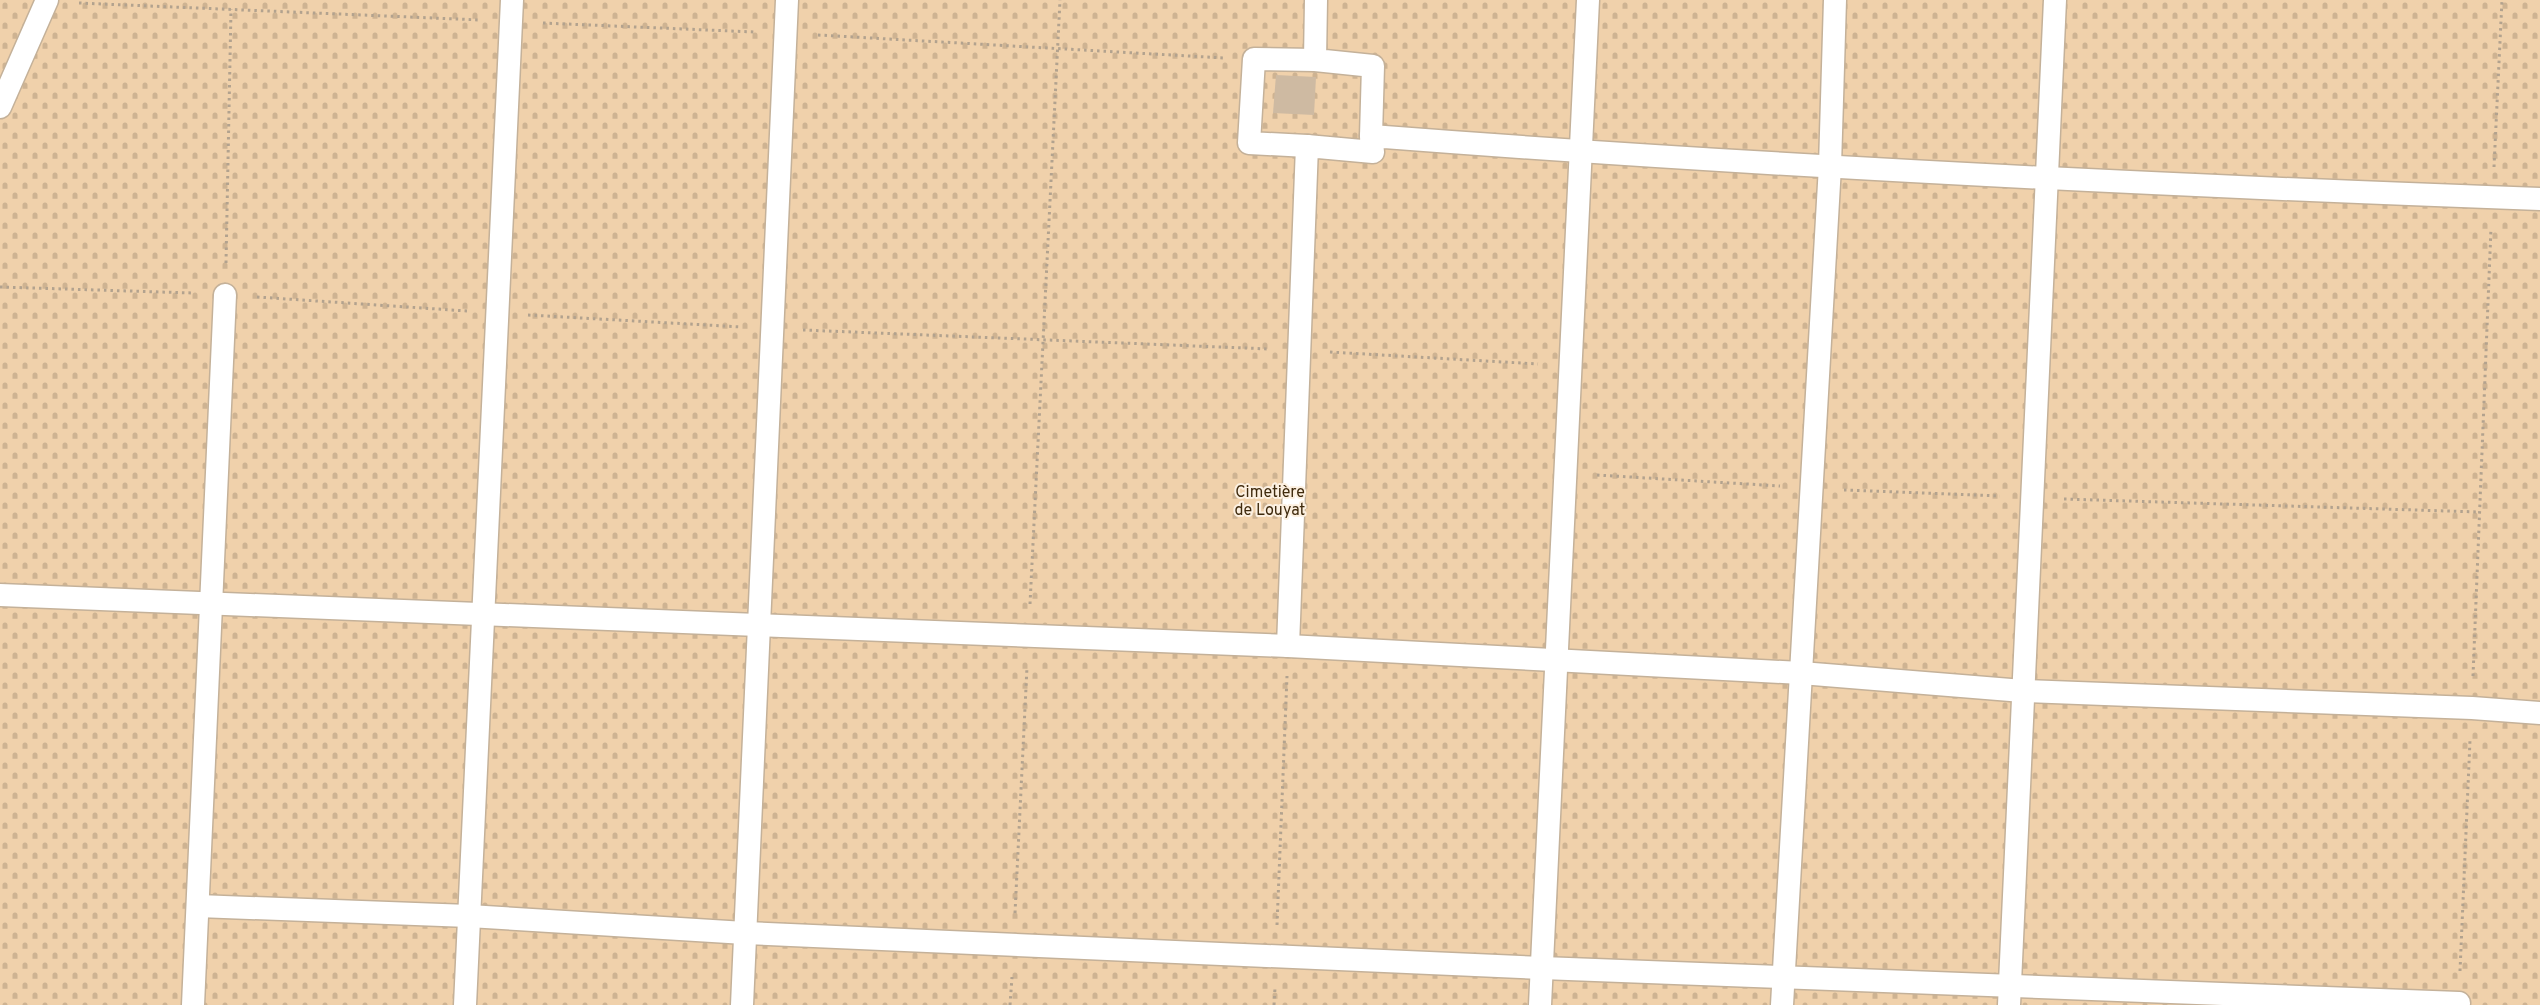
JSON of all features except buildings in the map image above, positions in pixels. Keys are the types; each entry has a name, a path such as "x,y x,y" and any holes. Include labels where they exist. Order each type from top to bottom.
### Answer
{"lane":[{"path":"742,1005 787,0"},
{"path":"1315,60 1316,0"},
{"path":"1540,1005 1588,0"},
{"path":"1782,1005 1830,166 1836,0"},
{"path":"2009,996 2055,0"},
{"path":"0,107 47,1"},
{"path":"465,1005 512,11"},
{"path":"1254,59 1315,60 1373,66 1371,136 1373,152 1249,143 1254,59"},
{"path":"1371,136 1580,152 1830,166 2540,199"},
{"path":"1288,646 1307,146"},
{"path":"194,1005 225,294"},
{"path":"0,595 483,612 1288,646 1801,673 2022,691 2472,708 2540,713"},
{"path":"198,906 469,916 746,932 1784,977 2009,996 2459,1003"}],"path":[{"path":"1010,1005 1060,0"},
{"path":"2459,1003 2492,197 2502,0"},
{"path":"47,1 231,9 512,11 786,33 1254,59"},
{"path":"225,294 231,9"},
{"path":"0,287 225,294 497,313 772,329 1299,350 1572,366"},
{"path":"1274,1005 1288,646"}],"green space":[{"name":"Cimetière de Louyat","path":"0,0 2540,0 2540,1005 0,1005"}]}
